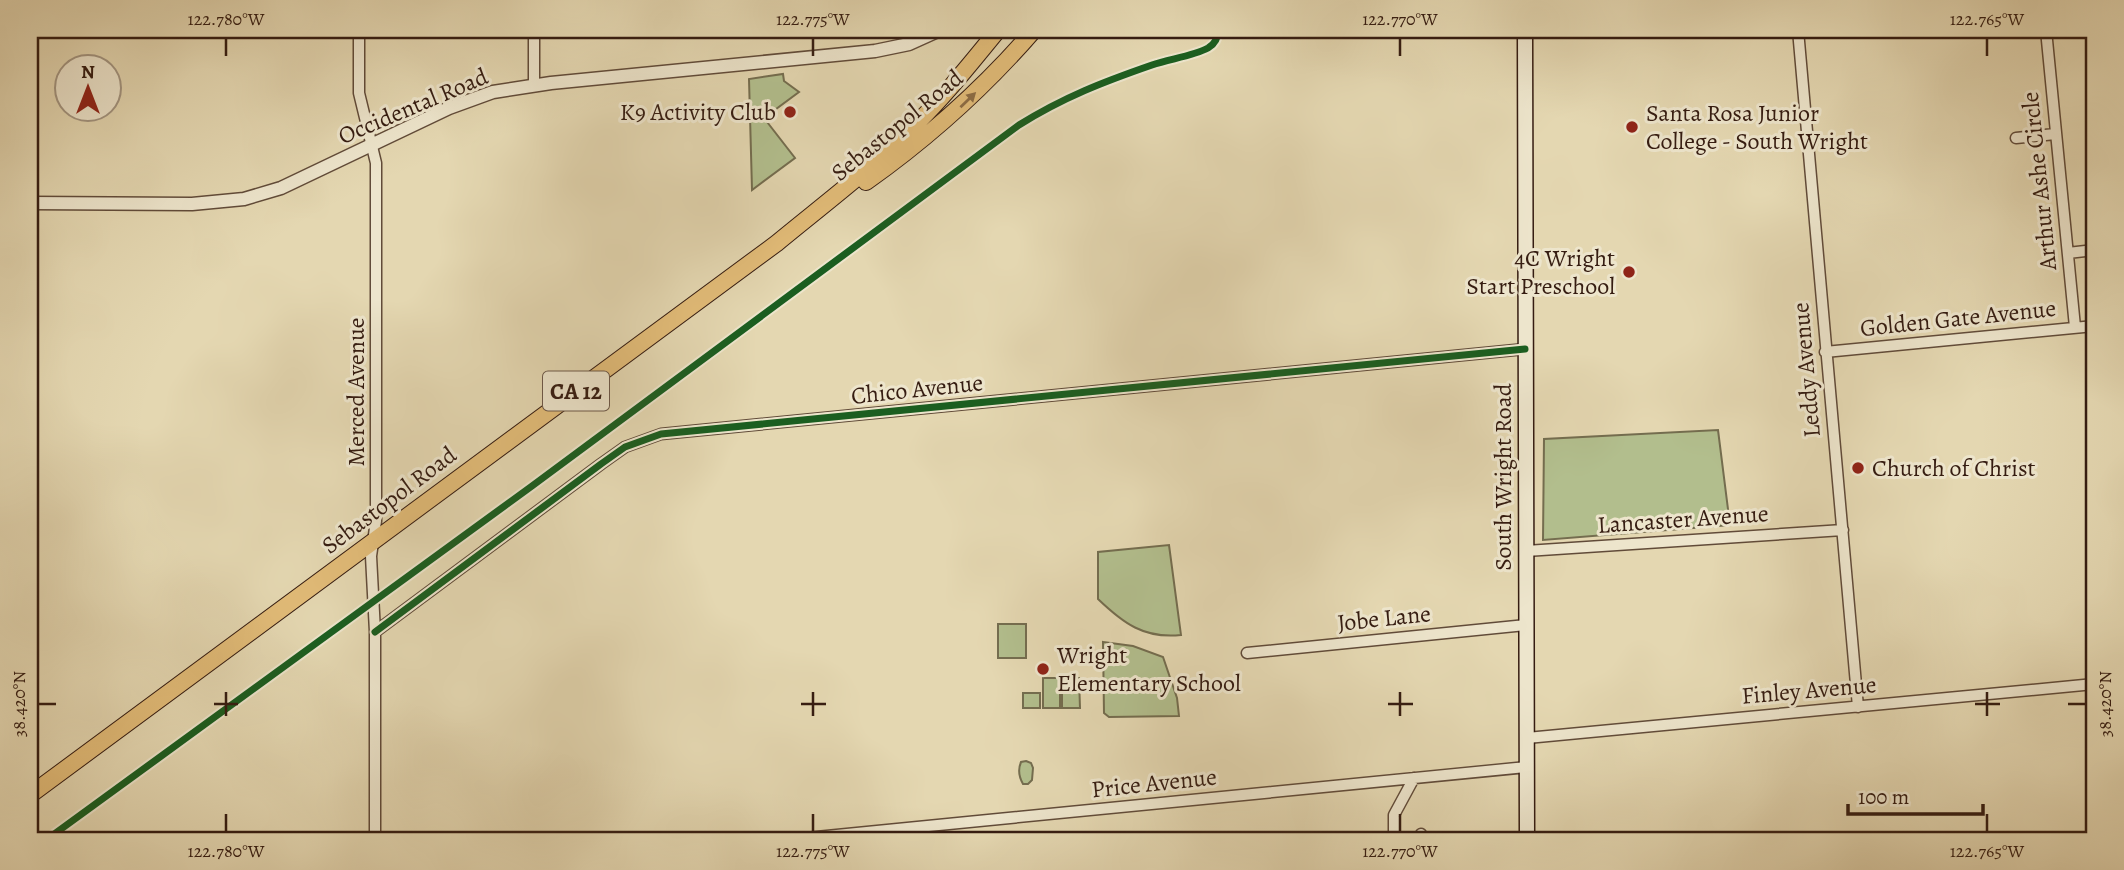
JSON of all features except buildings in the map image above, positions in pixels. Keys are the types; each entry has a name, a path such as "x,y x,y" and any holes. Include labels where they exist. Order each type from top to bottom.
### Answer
{"main road":[{"name":"Sebastopol Road","path":"777,243 857,178 912,128 960,77 998,30"},
{"name":"Sebastopol Road","path":"30,794 777,243 859,188 924,139 986,82 1034,30"},
{"name":"South Wright Road","path":"1525,30 1527,840"}],"street":[{"name":"Merced Avenue","path":"359,30 359,93 376,163 377,463 376,521 371,556 375,632 376,840"},
{"path":"534,30 534,85"},
{"name":"Occidental Road","path":"30,203 192,204 233,201 281,188 478,97 507,89 875,51 909,44 940,30"},
{"path":"1116,32 1129,30"},
{"name":"Leddy Avenue","path":"1798,30 1858,707"},
{"name":"Arthur Ashe Circle","path":"2046,30 2075,327"},
{"path":"2016,138 2055,134"},
{"path":"2068,253 2094,250"},
{"name":"Golden Gate Avenue","path":"1825,352 2094,326"},
{"name":"Chico Avenue","path":"375,632 625,447 661,433 1525,349"},
{"name":"Lancaster Avenue","path":"1526,551 1843,530"},
{"name":"Jobe Lane","path":"1247,653 1526,625"},
{"name":"Finley Avenue","path":"1527,738 2094,684"},
{"name":"Price Avenue","path":"786,840 1527,767"},
{"path":"1394,840 1394,816 1414,778"}],"green space":[{"path":"783,74 784,81 799,92 764,118 795,158 752,190 749,79"},
{"path":"1718,430 1730,525 1543,540 1544,439"},
{"path":"1169,545 1181,635 1168,636 1135,628 1098,599 1098,552"},
{"path":"998,624 1026,624 1026,658 998,658"},
{"path":"1103,642 1133,646 1163,657 1177,698 1179,716 1109,717 1104,713"},
{"path":"1043,678 1060,678 1060,708 1043,708"},
{"path":"1062,678 1079,678 1080,708 1062,708"},
{"path":"1023,693 1040,693 1040,708 1023,708"},
{"path":"1021,762 1031,763 1033,768 1032,780 1023,784 1019,767"}],"cycle path":[{"path":"46,840 532,486 1019,125 1100,84 1208,48 1216,40 1218,30"},
{"path":"375,632 625,447 661,434 1525,349"}],"place":[{"name":"K9 Activity Club","path":"790,112"},
{"name":"Santa Rosa Junior College - South Wright","path":"1632,127"},
{"name":"4C Wright Start Preschool","path":"1629,272"},
{"name":"Church of Christ","path":"1858,468"},
{"name":"Wright Elementary School","path":"1043,669"}]}
